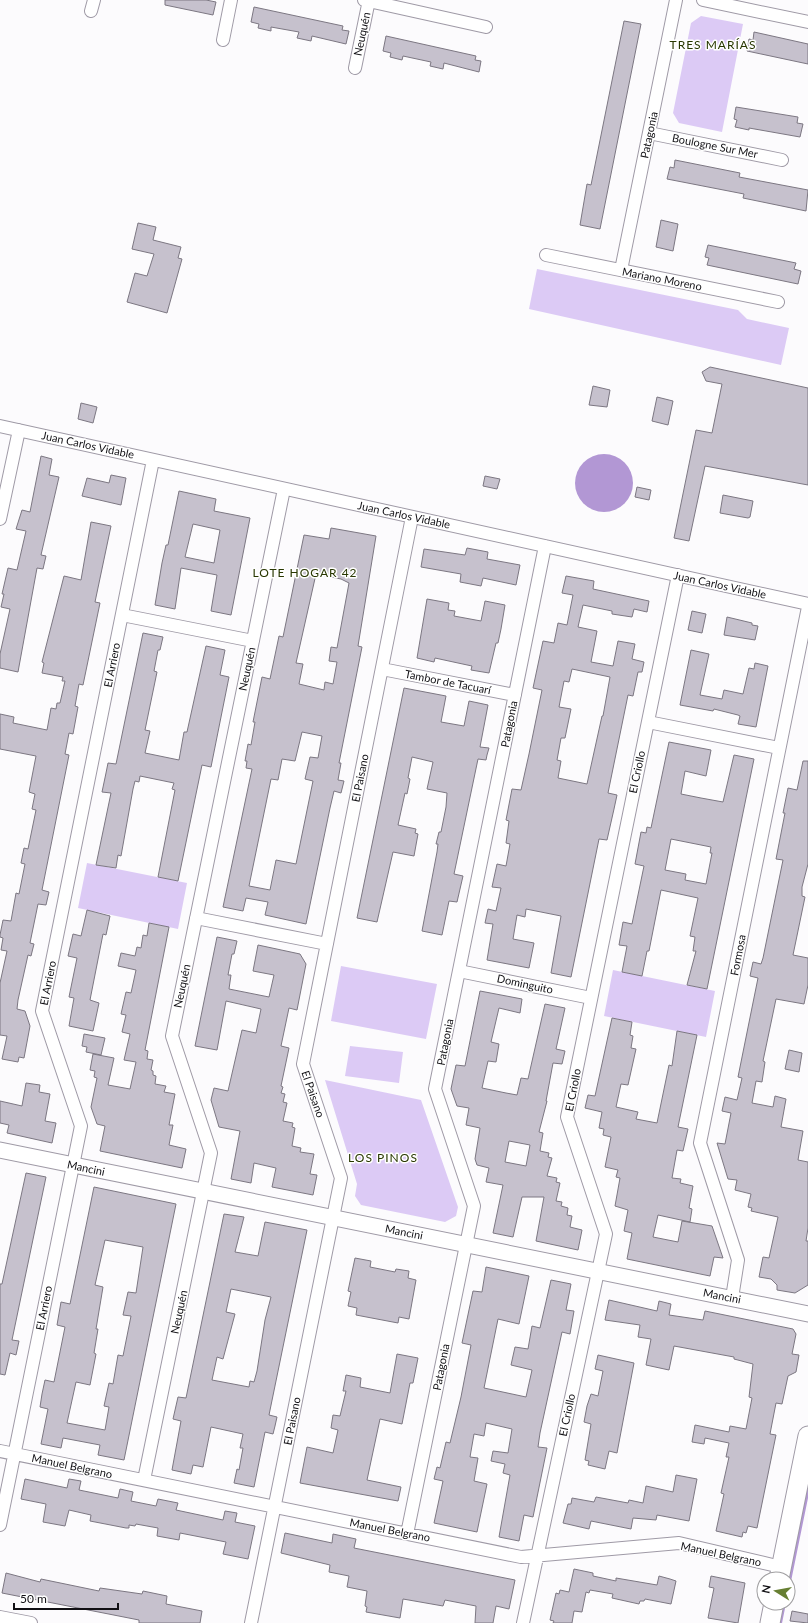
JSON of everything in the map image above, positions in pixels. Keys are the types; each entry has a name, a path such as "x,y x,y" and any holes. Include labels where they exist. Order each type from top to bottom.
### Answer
{"main road":[{"path":"780,1571 808,1436"},
{"path":"770,1623 772,1611"}],"street":[{"path":"223,40 231,0"},
{"path":"368,0 486,27"},
{"name":"Neuquén","path":"355,68 368,0"},
{"name":"Patagonia","path":"621,270 676,0"},
{"path":"703,0 808,22"},
{"name":"Boulogne Sur Mer","path":"649,133 782,160"},
{"name":"Mariano Moreno","path":"546,255 778,302"},
{"name":"Juan Carlos Vidable","path":"0,426 808,604"},
{"path":"0,519 19,430"},
{"name":"El Arriero","path":"0,1525 81,1126 42,1011 153,460"},
{"name":"Neuquén","path":"144,1480 211,1153 172,1036 284,489"},
{"name":"El Paisano","path":"251,1623 342,1178 303,1064 412,517"},
{"name":"Patagonia","path":"407,1534 474,1206 435,1090 545,546"},
{"name":"El Criollo","path":"523,1623 606,1234 567,1117 678,575"},
{"name":"Formosa","path":"732,1298 738,1260 700,1143 808,607"},
{"path":"122,615 253,641"},
{"name":"Tambor de Tacuarí","path":"382,669 515,694"},
{"path":"648,722 779,748"},
{"path":"196,918 327,944"},
{"name":"Dominguito","path":"459,971 591,998"},
{"name":"Mancini","path":"0,1150 808,1314"},
{"name":"Manuel Belgrano","path":"0,1451 521,1557 679,1543 773,1571"},
{"path":"0,1617 31,1623"}],"shaded area":[{"path":"701,16 743,24 722,132 679,123 673,113 691,23"},
{"path":"537,269 738,310 747,319 789,328 781,365 529,309"},
{"path":"598,454 610,454 625,462 633,477 633,489 625,504 610,512 598,512 583,504 575,489 575,477 583,462"},
{"path":"87,863 187,883 178,929 78,908"},
{"path":"341,966 437,984 426,1039 331,1021"},
{"path":"613,970 715,991 706,1037 604,1016"},
{"path":"350,1046 403,1052 399,1083 345,1076"},
{"path":"325,1080 421,1100 458,1207 456,1216 445,1222 361,1205 355,1196 357,1184"}],"building":[{"path":"165,0 206,0 216,2 213,15 165,5"},
{"path":"254,7 343,26 342,30 349,31 346,44 312,36 311,41 297,38 299,32 271,27 271,31 258,28 259,24 251,22"},
{"path":"624,21 641,24 600,229 580,225 587,184 591,185"},
{"path":"754,32 808,44 808,64 747,51 749,39 753,40"},
{"path":"386,36 476,56 475,60 481,61 479,72 444,63 443,69 430,66 431,62 403,56 402,60 390,57 391,53 383,51"},
{"path":"736,107 798,117 797,123 803,124 800,137 735,127 737,120 734,119"},
{"path":"675,160 740,173 739,177 808,190 806,211 743,198 744,194 667,179 670,167 674,168"},
{"path":"661,220 678,224 673,251 656,247"},
{"path":"138,223 156,227 153,240 181,247 178,258 182,259 167,313 127,302 135,273 147,276 154,254 132,249"},
{"path":"708,245 796,263 794,269 801,271 798,284 707,265 709,258 705,257"},
{"path":"710,367 808,388 808,485 705,466 689,541 674,538 696,430 712,433 722,384 706,381 702,372"},
{"path":"593,386 610,390 607,407 589,405"},
{"path":"657,397 673,401 668,425 652,421"},
{"path":"81,403 97,407 93,423 78,419"},
{"path":"41,456 52,459 49,475 59,477 41,555 46,556 43,569 37,568 18,672 0,668 0,654 10,609 1,607 4,594 2,594 8,568 17,570 26,531 16,529 22,510 30,512"},
{"path":"111,475 126,478 121,505 82,496 87,478 109,483"},
{"path":"485,476 500,479 497,489 483,486"},
{"path":"637,487 651,490 649,500 635,497"},
{"path":"179,491 216,499 214,511 250,518 231,615 211,611 217,575 181,568 175,609 155,605 162,563 166,545 168,545","holes":["193,524 220,530 214,563 185,557"]},
{"path":"723,495 753,501 750,517 748,518 720,513"},
{"path":"91,522 111,526 95,602 100,603 83,685 79,684 75,706 78,707 73,734 69,733 65,754 69,755 42,890 49,892 46,905 38,904 30,943 34,944 31,956 28,955 18,1000 17,1009 25,1011 30,1026 24,1058 19,1057 18,1062 2,1059 7,1036 0,1035 0,983 7,951 1,950 3,938 0,937 0,935 3,920 11,921 16,893 19,894 25,864 21,863 24,848 28,849 36,810 32,809 35,794 29,792 36,756 0,749 0,714 14,717 13,723 47,730 51,708 56,709 57,703 60,703 65,681 62,681 63,677 42,673 44,663 42,662 64,576 81,580"},
{"path":"331,528 376,536 358,646 362,647 339,763 341,763 338,780 344,781 341,793 334,791 306,924 265,915 268,902 246,898 243,911 223,907 252,769 246,768 247,761 245,761 248,744 251,745 255,722 253,722 262,677 270,679 279,636 283,637 304,535 329,539","holes":["316,574 341,579 349,583 337,648 331,647 329,661 337,662 333,684 325,682 324,690 299,684 303,664 296,663","302,732 322,736 318,758 310,757 305,779 313,781 296,864 276,860 270,890 249,886 271,779 278,780 282,759 295,761"]},
{"path":"467,548 488,552 487,559 520,565 516,585 483,578 481,586 460,582 461,574 421,567 424,549 465,555"},
{"path":"566,576 594,581 593,589 649,601 647,612 634,609 632,617 612,614 612,611 583,605 578,627 597,631 591,662 613,666 618,641 635,644 632,659 644,662 642,672 638,672 633,696 628,695 608,793 617,795 607,840 599,839 571,977 551,973 561,916 526,909 525,917 517,915 513,939 534,943 529,968 487,960 493,924 485,923 488,909 496,911 501,888 492,887 497,864 506,866 510,844 506,843 509,821 506,820 512,789 521,790 529,754 542,690 533,688 543,641 554,643 558,623 567,625 573,595 562,593","holes":["572,669 610,677 603,716 587,784 558,778 561,761 557,760 561,738 565,738 571,709 559,707 564,681 569,682"]},
{"path":"427,599 449,603 448,610 455,611 454,616 481,621 485,601 505,605 498,643 496,643 489,673 471,670 472,666 435,658 434,662 417,658"},
{"path":"692,611 706,614 702,633 688,630"},
{"path":"727,617 752,623 752,625 758,626 755,640 724,635"},
{"path":"143,633 163,637 160,650 158,650 154,671 157,672 145,730 150,731 145,753 179,760 184,732 187,732 206,646 225,650 220,675 229,677 211,767 202,765 178,881 158,877 175,790 172,789 174,783 140,776 139,782 135,781 121,856 118,855 116,868 96,865 111,793 102,792 108,763 116,764"},
{"path":"691,650 709,654 700,695 722,699 724,690 743,694 749,668 754,669 755,663 768,666 756,727 738,724 740,716 738,715 714,709 713,711 680,705"},
{"path":"404,688 446,696 441,722 464,726 469,701 488,705 480,747 489,748 486,760 478,759 454,874 463,876 457,902 449,901 442,935 422,931 437,852 438,844 436,844 439,832 441,832 447,793 427,789 433,762 412,757 407,794 405,793 398,825 416,829 415,833 418,834 414,856 393,852 377,922 357,918"},
{"path":"669,742 711,750 706,776 685,771 681,794 701,798 723,802 734,755 754,759 707,989 687,985 696,951 693,951 695,937 690,936 698,898 661,890 649,951 647,951 642,976 622,972 627,946 619,945 623,922 632,924 644,866 635,864 641,832 646,833 647,827 651,828","holes":["671,839 711,847 710,853 712,853 706,884 685,880 686,874 665,870"]},
{"path":"803,761 808,761 808,864 802,887 802,896 805,897 793,955 808,958 808,985 804,1004 776,999 763,1061 765,1062 762,1082 756,1081 752,1103 773,1107 775,1096 786,1099 781,1127 803,1131 798,1160 808,1162 808,1228 806,1241 808,1241 808,1285 795,1293 777,1290 777,1285 771,1279 759,1277 763,1257 769,1258 778,1217 751,1211 752,1208 748,1207 751,1194 735,1190 737,1180 728,1179 717,1143 725,1144 731,1113 722,1111 725,1097 737,1100 742,1078 738,1077 758,978 750,976 753,962 761,964 763,958 783,860 776,859 785,813 783,813 788,788 797,790"},
{"path":"87,910 110,916 106,935 103,934 90,1000 99,1003 93,1031 69,1026 74,998 69,997 77,958 68,956 73,934 81,936"},
{"path":"149,923 169,927 145,1050 148,1051 147,1059 153,1060 151,1070 153,1071 153,1075 156,1076 155,1084 166,1086 164,1092 175,1094 169,1125 173,1125 169,1145 186,1149 182,1168 100,1151 105,1126 97,1124 91,1107 97,1078 94,1077 95,1071 90,1070 93,1054 114,1058 108,1085 130,1089 136,1062 124,1060 130,1034 122,1032 126,1015 121,1014 126,992 131,993 136,970 118,966 121,953 135,956 137,947 141,948 143,935 147,936"},
{"path":"217,937 237,941 234,954 232,954 228,975 231,975 229,989 269,997 274,975 253,971 258,945 300,954 306,964 297,1010 289,1008 281,1046 289,1048 281,1086 283,1087 281,1093 285,1094 283,1102 287,1103 283,1121 293,1123 292,1127 295,1128 292,1146 301,1148 300,1152 314,1154 310,1174 317,1175 313,1195 272,1187 276,1168 254,1163 251,1183 231,1179 240,1131 219,1127 211,1100 214,1088 228,1091 242,1030 256,1033 261,1009 226,1001 217,1050 195,1046"},
{"path":"480,991 522,999 520,1013 499,1008 491,1042 499,1044 496,1062 488,1061 482,1088 506,1093 517,1095 521,1078 528,1079 545,1004 565,1008 556,1049 565,1051 562,1064 553,1063 547,1101 539,1132 543,1133 540,1151 549,1153 548,1157 552,1158 547,1176 557,1178 556,1182 560,1183 556,1201 562,1202 561,1206 568,1208 567,1215 572,1216 570,1227 582,1230 578,1250 536,1241 544,1197 522,1197 513,1237 493,1233 503,1185 486,1182 489,1168 477,1165 475,1159 480,1128 466,1125 469,1108 457,1106 451,1089 456,1065 465,1066","holes":["509,1141 530,1145 526,1166 505,1162"]},
{"path":"612,1018 632,1022 630,1035 633,1036 631,1048 636,1049 628,1085 621,1084 616,1107 638,1112 636,1119 657,1123 669,1065 672,1066 677,1031 697,1035 678,1127 688,1129 683,1151 677,1150 672,1178 681,1179 680,1183 693,1186 689,1208 692,1209 690,1222 658,1215 653,1237 678,1242 682,1221 712,1226 723,1258 714,1257 710,1276 627,1259 632,1233 624,1231 628,1210 615,1206 620,1178 616,1177 618,1170 605,1167 611,1137 603,1135 604,1129 599,1128 602,1112 585,1108 588,1095 595,1096"},
{"path":"84,1034 105,1038 101,1055 86,1052 87,1047 82,1046"},
{"path":"789,1050 802,1053 799,1072 785,1069"},
{"path":"26,1083 40,1085 39,1092 50,1094 45,1121 56,1123 52,1143 7,1133 9,1125 0,1123 0,1101 22,1106"},
{"path":"26,1173 46,1177 12,1340 19,1341 16,1355 10,1353 5,1375 0,1374 0,1284 2,1284"},
{"path":"94,1187 176,1204 124,1460 98,1455 100,1445 63,1438 61,1448 41,1444 48,1409 40,1407 42,1394 45,1380 54,1382 65,1327 57,1325 61,1302 70,1304","holes":["105,1240 143,1247 136,1293 128,1292 123,1315 131,1316 123,1356 118,1355 113,1384 109,1383 104,1406 109,1407 105,1430 67,1423 76,1382 90,1385 96,1354 94,1353 98,1329 96,1329 103,1287 95,1285"]},
{"path":"224,1214 244,1217 235,1252 258,1256 265,1222 307,1230 269,1415 277,1417 273,1434 265,1432 254,1487 234,1483 237,1469 239,1470 243,1448 240,1448 243,1434 211,1427 203,1467 193,1465 191,1474 172,1470 181,1421 173,1419 178,1397 186,1398","holes":["231,1289 271,1297 265,1320 254,1382 250,1381 249,1387 212,1380 217,1357 223,1359 235,1314 226,1312"]},
{"path":"355,1258 371,1261 370,1267 395,1272 396,1269 409,1271 408,1278 416,1280 409,1319 399,1317 398,1323 356,1315 357,1308 348,1306 351,1292 348,1291"},
{"path":"486,1267 529,1276 519,1324 498,1319 484,1388 526,1397 532,1370 511,1365 515,1347 528,1349 532,1326 540,1328 551,1280 571,1284 566,1310 574,1311 570,1334 562,1332 540,1433 538,1447 547,1448 533,1517 524,1515 519,1541 499,1537 510,1475 503,1473 505,1464 491,1461 493,1451 508,1453 512,1429 486,1423 484,1436 474,1434 470,1457 478,1458 474,1481 487,1484 477,1532 434,1523 443,1481 434,1479 437,1467 440,1468 446,1442 450,1443 471,1345 462,1343 473,1291 482,1292"},
{"path":"609,1300 657,1311 659,1301 671,1304 669,1315 703,1320 705,1311 793,1329 796,1334 792,1354 799,1355 796,1372 788,1376 782,1404 776,1403 770,1434 776,1435 757,1528 748,1526 746,1533 743,1532 742,1537 716,1531 724,1494 721,1493 729,1457 726,1457 729,1443 705,1438 704,1444 692,1442 695,1425 729,1432 730,1426 746,1429 752,1398 749,1397 753,1364 734,1359 734,1357 674,1346 669,1370 646,1365 651,1339 638,1337 640,1325 605,1320"},
{"path":"397,1354 418,1358 413,1383 410,1383 402,1424 380,1419 367,1480 401,1487 398,1501 300,1483 307,1447 333,1453 338,1430 331,1428 333,1415 340,1416 346,1391 343,1391 346,1375 361,1378 360,1387 390,1393"},
{"path":"598,1355 634,1363 617,1453 609,1451 605,1469 588,1465 589,1461 585,1460 591,1424 584,1422 587,1406 591,1394 598,1396 603,1371 595,1369"},
{"path":"676,1475 697,1479 689,1521 657,1515 656,1520 633,1518 631,1529 591,1521 589,1529 563,1523 568,1504 571,1504 572,1498 594,1502 596,1497 628,1503 629,1500 643,1503 646,1486 673,1492"},
{"path":"25,1479 67,1488 69,1479 81,1481 79,1490 118,1498 120,1489 133,1492 131,1501 156,1506 158,1499 178,1503 176,1510 223,1520 225,1511 237,1513 235,1522 255,1526 248,1559 223,1554 226,1542 180,1533 179,1540 157,1536 158,1528 136,1524 135,1526 129,1525 129,1528 126,1528 90,1521 91,1515 69,1510 65,1526 43,1522 46,1504 21,1499"},
{"path":"285,1533 332,1543 333,1534 356,1539 354,1548 515,1580 509,1609 496,1606 493,1623 475,1623 476,1606 445,1600 443,1606 403,1599 400,1618 366,1612 367,1607 365,1606 367,1591 347,1587 349,1576 329,1572 330,1565 281,1553"},
{"path":"574,1569 593,1573 593,1576 616,1581 616,1578 657,1585 659,1576 676,1581 671,1604 645,1599 644,1601 640,1601 639,1604 612,1598 613,1594 590,1590 589,1593 586,1592 582,1612 574,1611 572,1623 553,1623 554,1621 550,1620 556,1593 559,1594 560,1590 569,1592"},
{"path":"6,1573 40,1582 41,1579 99,1591 100,1588 142,1594 143,1591 167,1596 166,1604 202,1611 200,1623 139,1623 139,1620 2,1593"},
{"path":"711,1576 745,1583 738,1623 708,1618 714,1588 709,1587"},
{"path":"792,1611 808,1614 808,1623 790,1621"}],"waterway":[{"path":"791,1571 808,1488"},
{"path":"780,1623 782,1611"}],"district":[{"name":"TRES MARÍAS","path":"713,45"},
{"name":"LOTE HOGAR 42","path":"305,573"},
{"name":"LOS PINOS","path":"383,1158"}]}
